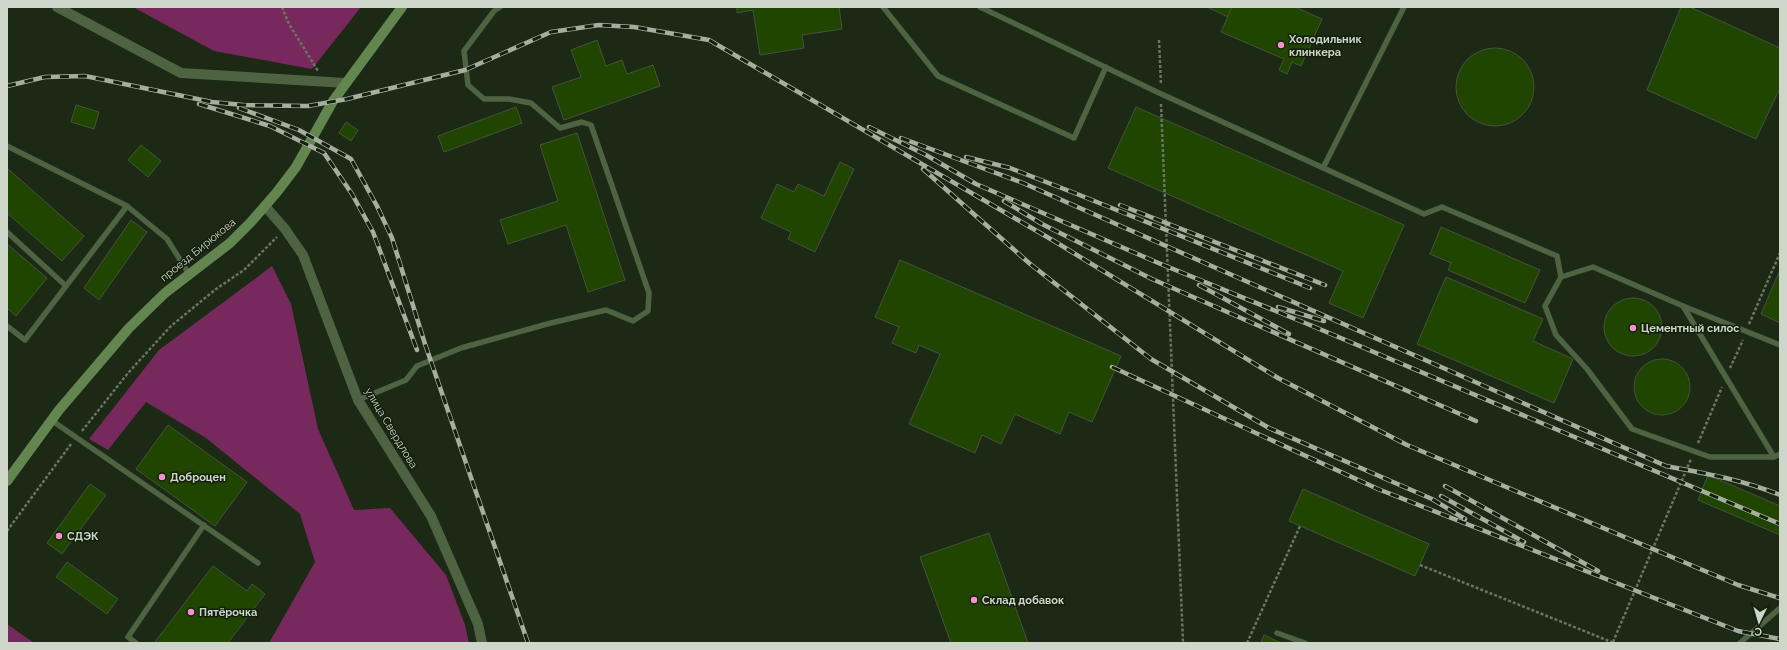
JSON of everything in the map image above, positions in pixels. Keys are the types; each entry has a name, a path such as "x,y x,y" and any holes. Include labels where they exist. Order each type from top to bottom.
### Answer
{"street":[{"path":"57,7 181,73 346,83"},
{"name":"проезд Бирюкова","path":"7,481 51,420 91,370 129,328 165,293 230,242 265,206 296,167 333,101 402,7"},
{"name":"улица Свердлова","path":"265,206 285,229 303,255 358,400 431,516 475,617 482,643"}],"lane":[{"path":"358,400 406,380 417,366 461,348 551,323 606,310 633,321 648,311 649,293 591,125 582,122 560,128 531,103 509,99 484,99 468,85 464,51 494,11 500,7"},
{"path":"883,7 938,76 1074,138 1106,67"},
{"path":"980,7 1424,214 1442,208 1557,256 1561,277 1545,306 1556,335 1586,369 1632,429 1710,457 1774,457 1780,454"},
{"path":"1323,168 1404,7"},
{"path":"7,146 127,206 167,239 189,274"},
{"path":"7,326 25,340 127,206"},
{"path":"7,232 66,286"},
{"path":"1561,277 1593,267 1683,306 1780,345"},
{"path":"1683,306 1774,457"},
{"path":"51,420 258,563"},
{"path":"136,643 128,640 204,525"},
{"path":"1740,643 1780,608"},
{"path":"1276,633 1305,643"}],"path":[{"path":"282,7 289,24 320,75"},
{"path":"1159,40 1161,87"},
{"path":"1161,103 1183,643"},
{"path":"7,531 77,437 128,373 171,326 216,289 244,270 285,229"},
{"path":"1247,643 1300,526"},
{"path":"1420,565 1614,643"}],"shaded area":[{"path":"133,7 361,7 312,69 214,51"},
{"path":"272,266 291,304 318,429 354,510 390,508 446,575 465,625 469,643 269,643 315,562 300,514 206,438 146,402 108,450 89,439 159,350"},
{"path":"7,624 34,643 7,643"}],"building":[{"path":"737,7 839,7 842,29 802,35 804,48 760,55 753,10 737,13"},
{"path":"1207,7 1232,7 1228,17"},
{"name":"Холодильник клинкера","path":"1232,7 1295,7 1322,19 1301,66 1292,62 1287,74 1279,70 1284,59 1221,32"},
{"path":"1681,7 1690,7 1780,48 1780,88 1756,139 1647,90"},
{"path":"597,40 606,66 622,60 627,74 653,65 660,86 564,120 552,87 581,77 571,50"},
{"path":"1495,48 1510,51 1517,55 1527,65 1531,72 1534,87 1531,102 1527,109 1517,119 1510,123 1495,126 1480,123 1473,119 1463,109 1459,102 1456,87 1459,72 1463,65 1473,55 1480,51"},
{"path":"76,105 99,112 94,129 71,122"},
{"path":"516,107 522,123 444,152 438,136"},
{"path":"1136,107 1404,225 1363,318 1329,303 1343,271 1108,168"},
{"path":"346,122 358,130 351,141 339,133"},
{"path":"577,133 625,280 588,292 566,225 508,244 500,220 558,201 540,145"},
{"path":"141,145 161,161 148,177 128,160"},
{"path":"840,162 854,169 815,252 788,239 791,232 761,218 777,184 794,192 798,184 824,196"},
{"path":"7,168 84,236 62,261 7,213"},
{"path":"131,220 147,232 99,300 84,288"},
{"path":"1441,227 1540,270 1525,303 1448,270 1451,263 1430,254"},
{"path":"7,244 47,278 16,316 7,308"},
{"path":"900,260 1121,356 1092,422 1069,412 1060,434 1015,414 1001,444 982,435 975,453 909,424 940,354 919,345 916,353 892,343 899,327 875,317"},
{"path":"1780,270 1780,323 1761,314"},
{"path":"1446,277 1543,319 1533,341 1573,359 1554,403 1417,344"},
{"name":"Цементный силос","path":"1633,298 1644,300 1657,311 1660,316 1662,327 1660,338 1649,351 1644,354 1633,356 1622,354 1609,343 1606,338 1604,327 1606,316 1617,303 1622,300"},
{"name":"Цементный силос","path":"1662,359 1673,361 1682,367 1688,376 1690,387 1688,398 1682,407 1673,413 1662,415 1651,413 1642,407 1636,398 1634,387 1636,376 1642,367 1651,361"},
{"path":"168,425 247,482 215,526 136,469"},
{"path":"1708,475 1780,506 1780,535 1698,500"},
{"path":"90,484 106,495 62,554 47,543"},
{"path":"1303,489 1429,544 1415,576 1289,521"},
{"name":"Склад добавок","path":"989,533 1028,643 951,643 920,557"},
{"path":"67,562 118,599 107,614 56,577"},
{"path":"213,566 247,591 252,584 265,594 228,643 154,643"},
{"path":"1264,635 1281,643 1261,643"}],"railway":[{"path":"7,86 45,77 85,76 212,102 243,105 308,106 347,99 465,70 551,32 599,25 634,27 709,40 1054,241 1278,378 1407,445 1738,585 1780,598"},
{"path":"199,104 270,126 324,153 352,194 373,232 417,350"},
{"path":"239,108 299,130 351,159 377,206 392,238 425,344 528,643"},
{"path":"869,127 926,155 976,184 1156,262 1310,325 1780,524"},
{"path":"901,138 1023,183 1666,466 1738,481 1780,495"},
{"path":"966,157 1010,168 1310,288"},
{"path":"923,169 1029,263 1151,359 1269,428 1432,499 1465,519"},
{"path":"1004,201 1042,224 1152,279 1476,421"},
{"path":"1120,205 1325,285"},
{"path":"1199,285 1289,334"},
{"path":"1278,307 1324,321"},
{"path":"1112,367 1378,489 1738,631 1780,639"},
{"path":"1445,486 1598,571"},
{"path":"1441,496 1524,542"}],"place":[{"name":"Холодильник клинкера","path":"1281,45"},
{"name":"Цементный силос","path":"1633,328"},
{"name":"Доброцен","path":"162,477"},
{"name":"СДЭК","path":"59,536"},
{"name":"Склад добавок","path":"974,600"},
{"name":"Пятёрочка","path":"191,612"}]}
